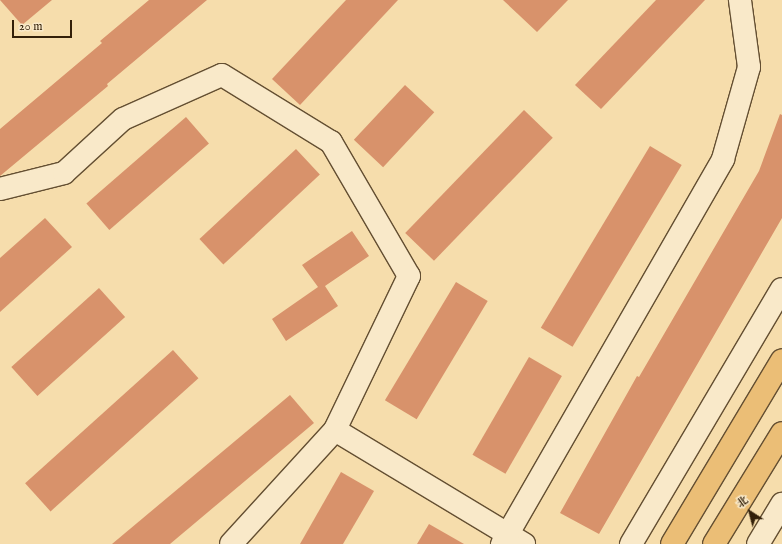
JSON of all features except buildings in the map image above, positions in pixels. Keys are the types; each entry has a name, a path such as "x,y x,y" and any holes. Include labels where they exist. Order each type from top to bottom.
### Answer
{"main road":[{"path":"672,544 782,360"},
{"path":"714,544 782,433"}],"street":[{"path":"335,430 511,541 724,159 749,67 740,0"},
{"path":"0,189 64,173 123,119 222,75 331,142 409,276 335,430 231,544"},
{"path":"630,544 782,289"},
{"path":"758,544 782,504"}]}
